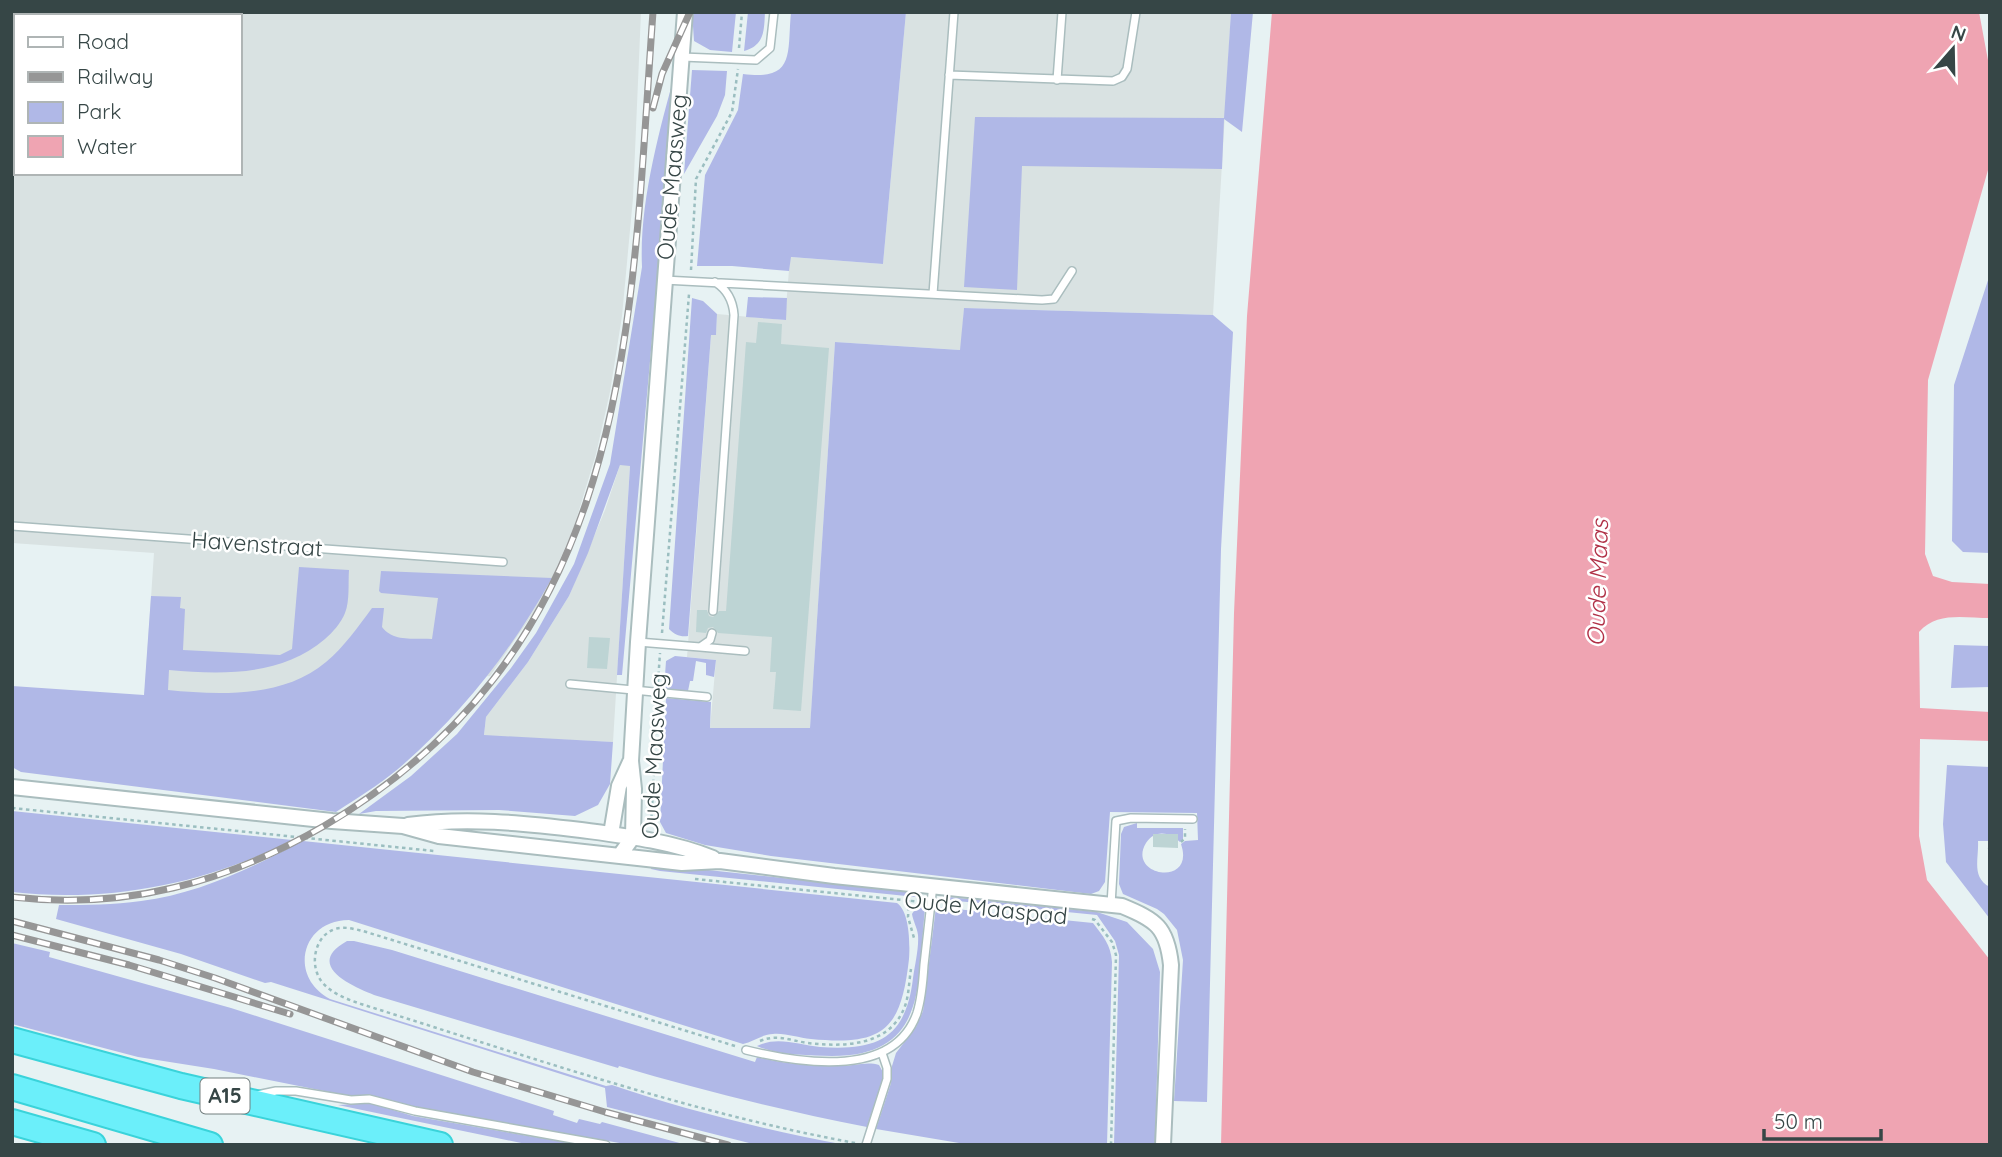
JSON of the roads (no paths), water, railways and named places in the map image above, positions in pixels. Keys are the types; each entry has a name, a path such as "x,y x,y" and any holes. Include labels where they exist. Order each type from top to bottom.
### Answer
{"highway":[{"name":"A15","path":"12,1041 247,1101 440,1145"},
{"name":"A15","path":"12,1087 210,1145"},
{"path":"12,1122 93,1145"}],"street":[{"name":"Oude Maasweg","path":"12,787 403,826 439,836 620,855 633,837 634,789 631,761 638,642 685,12"},
{"name":"Oude Maasweg","path":"611,834 619,786 631,761"},
{"name":"Oude Maasweg","path":"403,826 441,820 513,822 633,837"},
{"path":"611,834 620,855"},
{"name":"Oude Maaspad","path":"633,837 688,849 720,861"},
{"name":"Oude Maaspad","path":"620,855 682,863 720,861 834,876 1122,906 1148,917 1169,944 1171,965 1163,1145"}],"lane":[{"path":"682,57 756,60 767,52 772,41 774,12"},
{"path":"933,294 954,12"},
{"path":"1057,80 1062,12"},
{"path":"949,75 1105,82 1122,77 1127,69 1136,12"},
{"path":"664,280 1042,300 1054,299 1072,271"},
{"path":"713,611 734,315 729,295 715,282"},
{"name":"Havenstraat","path":"12,526 503,562"},
{"path":"700,647 710,640 712,633"},
{"path":"638,642 745,651"},
{"path":"570,684 707,697"},
{"path":"1111,905 1116,821 1131,818 1194,820"},
{"path":"746,1050 783,1058 854,1060 882,1053 902,1038 916,1015 921,995 933,885"},
{"path":"865,1145 887,1079 882,1053"},
{"path":"247,1101 260,1094 286,1091 351,1101 369,1099 415,1111 606,1145"}],"water":[{"name":"Oude Maas","path":"1272,12 1979,12 1990,71 1990,163 1928,380 1925,554 1933,576 1952,582 1990,584 1990,618 1943,618 1926,625 1919,632 1920,708 1990,712 1990,741 1920,739 1919,836 1927,880 1990,960 1990,1145 1221,1145 1234,613 1247,316"}],"railway":[{"path":"12,897 95,899 174,888 250,863 287,846 324,826 426,751 503,666 559,571 596,469 621,361 636,247 653,12"},
{"path":"653,108 662,74 690,12"},
{"path":"12,921 159,960 473,1072 605,1112 728,1145"},
{"path":"12,935 129,965 290,1014"}]}
